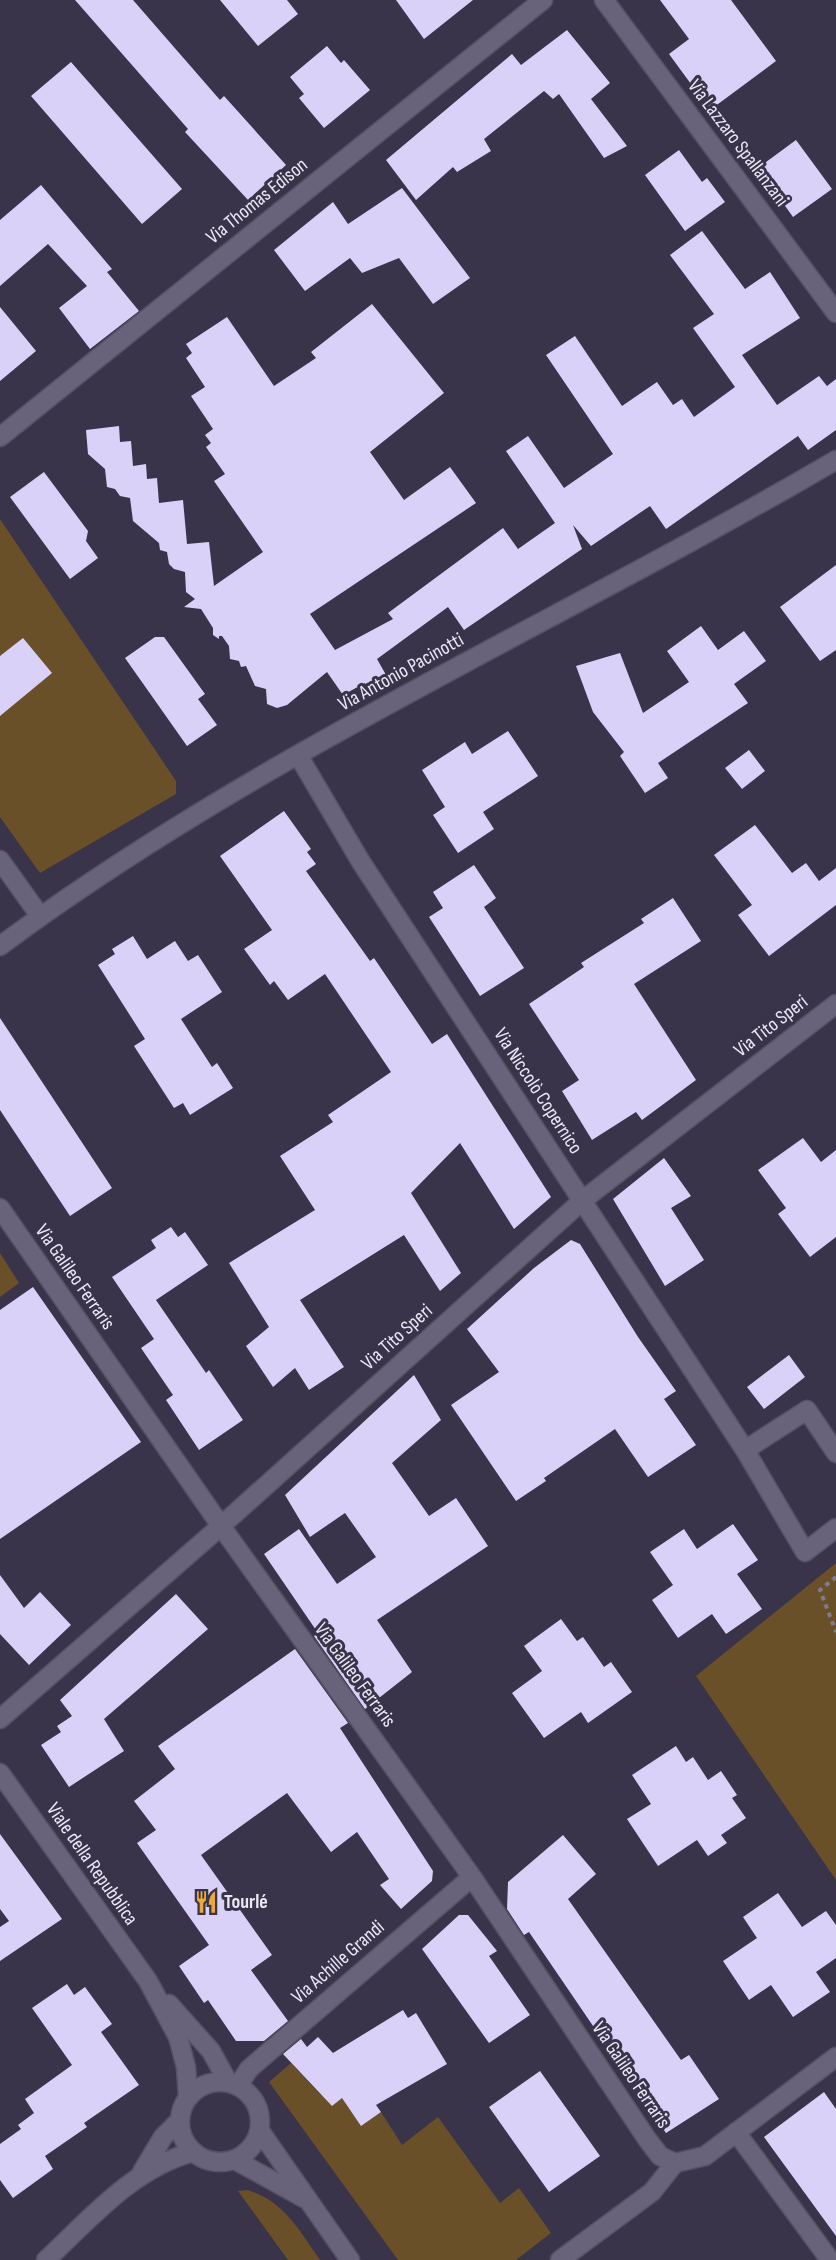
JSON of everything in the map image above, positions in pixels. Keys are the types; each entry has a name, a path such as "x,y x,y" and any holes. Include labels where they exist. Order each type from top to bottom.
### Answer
{"street":[{"name":"Via Thomas Edison","path":"0,437 543,0"},
{"name":"Via Lazzaro Spallanzani","path":"604,0 836,313"},
{"name":"Via Antonio Pacinotti","path":"0,946 109,869 298,755 836,460"},
{"name":"Via Niccolò Copernico","path":"298,755 366,870 745,1450 805,1552 836,1528"},
{"path":"0,860 40,916"},
{"name":"Via Tito Speri","path":"0,1719 221,1526 583,1200 836,1004"},
{"name":"Via Galileo Ferraris","path":"0,1208 221,1526 472,1877 647,2139 660,2156 675,2163"},
{"path":"745,1450 807,1410 836,1453"},
{"name":"Viale della Repubblica","path":"0,1773 148,1981 211,2051 233,2084 254,2100 260,2120 260,2131 291,2173 304,2198 350,2260"},
{"name":"Via Achille Grandi","path":"233,2084 472,1877"},
{"name":"Viale della Repubblica","path":"148,1981 178,2037 186,2067 188,2097 179,2121"},
{"path":"560,2260 652,2192 675,2163 705,2156 836,2057"},
{"path":"188,2097 206,2084 233,2084"},
{"path":"46,2260 141,2174 172,2158 193,2152 183,2138 179,2121"},
{"path":"141,2174 163,2137 179,2121"},
{"path":"235,2160 246,2153 260,2131"},
{"path":"736,2132 830,2260"},
{"name":"Viale della Repubblica","path":"193,2152 206,2160 220,2163 235,2160 304,2198"}],"path":[{"path":"836,1577 820,1590 836,1632"}],"shaded area":[{"path":"0,519 176,781 176,794 40,873 0,817"},
{"path":"0,1253 19,1283 0,1297"},
{"path":"836,1563 836,1880 696,1676"},
{"path":"291,2063 321,2095 333,2085 361,2125 381,2112 402,2145 438,2117 500,2203 519,2188 551,2233 516,2260 398,2260 269,2082"},
{"path":"247,2190 271,2201 281,2209 298,2228 320,2260 288,2260 238,2191"}],"building":[{"path":"75,0 133,0 220,100 224,96 286,165 248,200 185,132 188,129"},
{"path":"220,0 287,0 298,14 258,46"},
{"path":"396,0 473,0 424,39"},
{"path":"660,0 731,0 776,61 710,110 669,54 689,39"},
{"path":"567,30 610,83 591,99 627,146 604,158 559,94 553,99 544,91 484,139 491,151 457,172 453,167 416,200 386,160 512,54 521,65"},
{"path":"327,46 341,63 344,60 370,90 324,128 299,98 304,94 290,77"},
{"path":"71,62 182,189 142,224 31,96"},
{"path":"796,140 832,189 793,217 758,168"},
{"path":"679,150 702,182 707,178 725,202 685,231 645,175"},
{"path":"41,185 112,269 107,272 139,311 90,349 59,308 87,286 48,244 0,286 0,220"},
{"path":"402,188 470,278 433,304 399,258 362,273 350,258 305,291 274,250 333,202 348,224"},
{"path":"702,231 745,289 770,272 800,318 742,355 777,405 819,376 827,386 836,379 836,430 808,450 798,436 666,529 650,506 591,546 573,525 582,549 464,630 448,607 377,659 390,682 369,692 365,683 343,695 327,672 287,705 277,708 267,704 266,689 255,686 246,666 241,667 239,661 230,659 229,646 222,636 219,636 219,639 213,635 213,628 201,609 184,607 195,599 186,592 185,572 174,569 169,564 167,552 160,550 159,543 133,521 130,498 120,496 115,489 107,487 105,469 88,454 86,430 119,426 120,442 131,441 133,466 146,464 147,479 157,478 159,503 183,500 187,544 209,542 214,586 263,552 214,481 225,474 206,447 211,443 205,435 213,429 191,396 205,387 186,358 192,353 186,344 227,317 274,386 316,358 311,352 372,304 444,393 370,452 404,500 450,467 476,503 310,614 335,650 393,619 388,613 503,528 518,549 555,523 506,451 528,436 564,488 613,454 546,355 575,336 622,406 657,382 673,405 682,399 694,417 735,387 693,328 714,314 670,255"},
{"path":"0,307 36,351 0,381"},
{"path":"44,472 88,531 86,541 98,558 70,579 10,497"},
{"path":"836,565 836,650 820,661 780,607"},
{"path":"701,626 718,650 744,631 766,661 734,684 748,703 658,763 668,778 645,793 620,756 624,752 593,712 576,666 620,653 643,713 689,682 667,651"},
{"path":"155,637 164,637 205,694 198,699 217,725 187,746 125,658"},
{"path":"23,638 52,673 0,716 0,656"},
{"path":"508,731 538,776 483,812 494,829 458,853 433,815 445,807 422,770 465,742 472,754"},
{"path":"749,750 765,771 742,789 725,768"},
{"path":"284,811 311,849 307,852 316,864 306,871 370,961 374,958 432,1044 447,1034 551,1197 514,1229 460,1143 411,1193 461,1273 440,1291 404,1235 300,1300 344,1367 309,1390 295,1368 273,1387 246,1346 269,1327 229,1263 315,1210 280,1156 333,1122 328,1115 391,1072 325,974 288,1000 274,981 270,985 244,949 272,930 220,856"},
{"path":"755,825 792,873 806,863 819,881 836,868 836,905 769,956 738,915 752,905 714,855"},
{"path":"474,865 496,898 484,907 524,968 480,996 429,917 443,908 433,892"},
{"path":"673,898 701,941 634,984 696,1080 642,1120 636,1112 592,1140 562,1091 579,1080 529,1004 584,967 581,963 644,923 641,919"},
{"path":"133,936 147,959 175,941 188,961 198,955 222,992 181,1019 212,1067 217,1063 233,1088 190,1115 183,1103 174,1108 134,1046 145,1039 98,965 115,954 112,949"},
{"path":"0,1018 112,1188 70,1216 0,1110"},
{"path":"803,1138 821,1162 836,1150 836,1237 810,1257 778,1214 786,1208 758,1170"},
{"path":"664,1158 691,1196 671,1208 704,1260 665,1286 613,1199"},
{"path":"171,1227 178,1237 185,1232 208,1265 156,1300 206,1373 209,1370 243,1420 199,1450 166,1400 173,1395 141,1348 154,1339 112,1277 156,1248 151,1240"},
{"path":"571,1240 580,1244 638,1337 676,1391 664,1399 696,1445 648,1477 615,1429 544,1478 546,1481 516,1501 451,1405 499,1372 467,1329 534,1268"},
{"path":"33,1287 141,1442 0,1539 0,1310"},
{"path":"789,1355 805,1377 764,1409 747,1387"},
{"path":"414,1375 441,1420 392,1463 429,1516 456,1498 488,1546 377,1620 412,1672 365,1709 314,1636 318,1633 264,1554 299,1529 337,1584 376,1557 345,1513 310,1537 285,1495"},
{"path":"733,1524 758,1560 737,1574 762,1609 726,1634 712,1614 678,1638 652,1600 673,1585 650,1552 684,1529 697,1549"},
{"path":"0,1575 24,1608 40,1592 71,1625 29,1665 0,1634"},
{"path":"176,1594 208,1629 104,1719 124,1751 69,1787 41,1745 61,1732 57,1726 72,1716 60,1700"},
{"path":"561,1619 577,1641 583,1637 604,1667 611,1662 632,1692 588,1723 581,1712 544,1738 512,1693 542,1671 524,1646"},
{"path":"295,1649 348,1723 340,1728 433,1871 432,1881 401,1909 380,1885 389,1879 357,1832 331,1852 287,1793 201,1855 272,1955 251,1970 288,2021 264,2041 236,2041 208,2000 204,2003 179,1966 209,1945 137,1843 156,1830 134,1801 175,1769 158,1746"},
{"path":"676,1746 686,1762 693,1757 708,1780 721,1771 737,1795 732,1798 746,1818 721,1835 727,1843 708,1856 697,1840 658,1866 627,1819 651,1804 632,1775"},
{"path":"0,1834 62,1919 0,1961 0,1927 9,1921 0,1909"},
{"path":"563,1835 596,1874 568,1899 681,2060 689,2055 719,2099 666,2133 529,1932 524,1935 507,1909 508,1882"},
{"path":"778,1893 802,1927 826,1911 836,1925 836,1958 816,1972 830,1992 793,2017 771,1985 749,2000 723,1961 757,1938 743,1917"},
{"path":"459,1915 468,1915 497,1951 489,1956 530,2015 489,2043 422,1949"},
{"path":"67,1984 74,1995 85,1987 112,2024 101,2032 139,2085 84,2123 87,2127 45,2156 53,2169 13,2198 0,2180 0,2144 21,2129 18,2125 34,2113 25,2099 72,2065 32,2008"},
{"path":"403,2010 408,2018 416,2013 447,2064 376,2105 381,2112 361,2126 342,2098 332,2106 283,2054 301,2039 307,2047 318,2037 333,2053"},
{"path":"540,2071 600,2156 549,2192 489,2107"},
{"path":"824,2092 836,2109 836,2236 764,2137"}],"place":[{"name":"Tourlé","path":"206,1902"}]}
